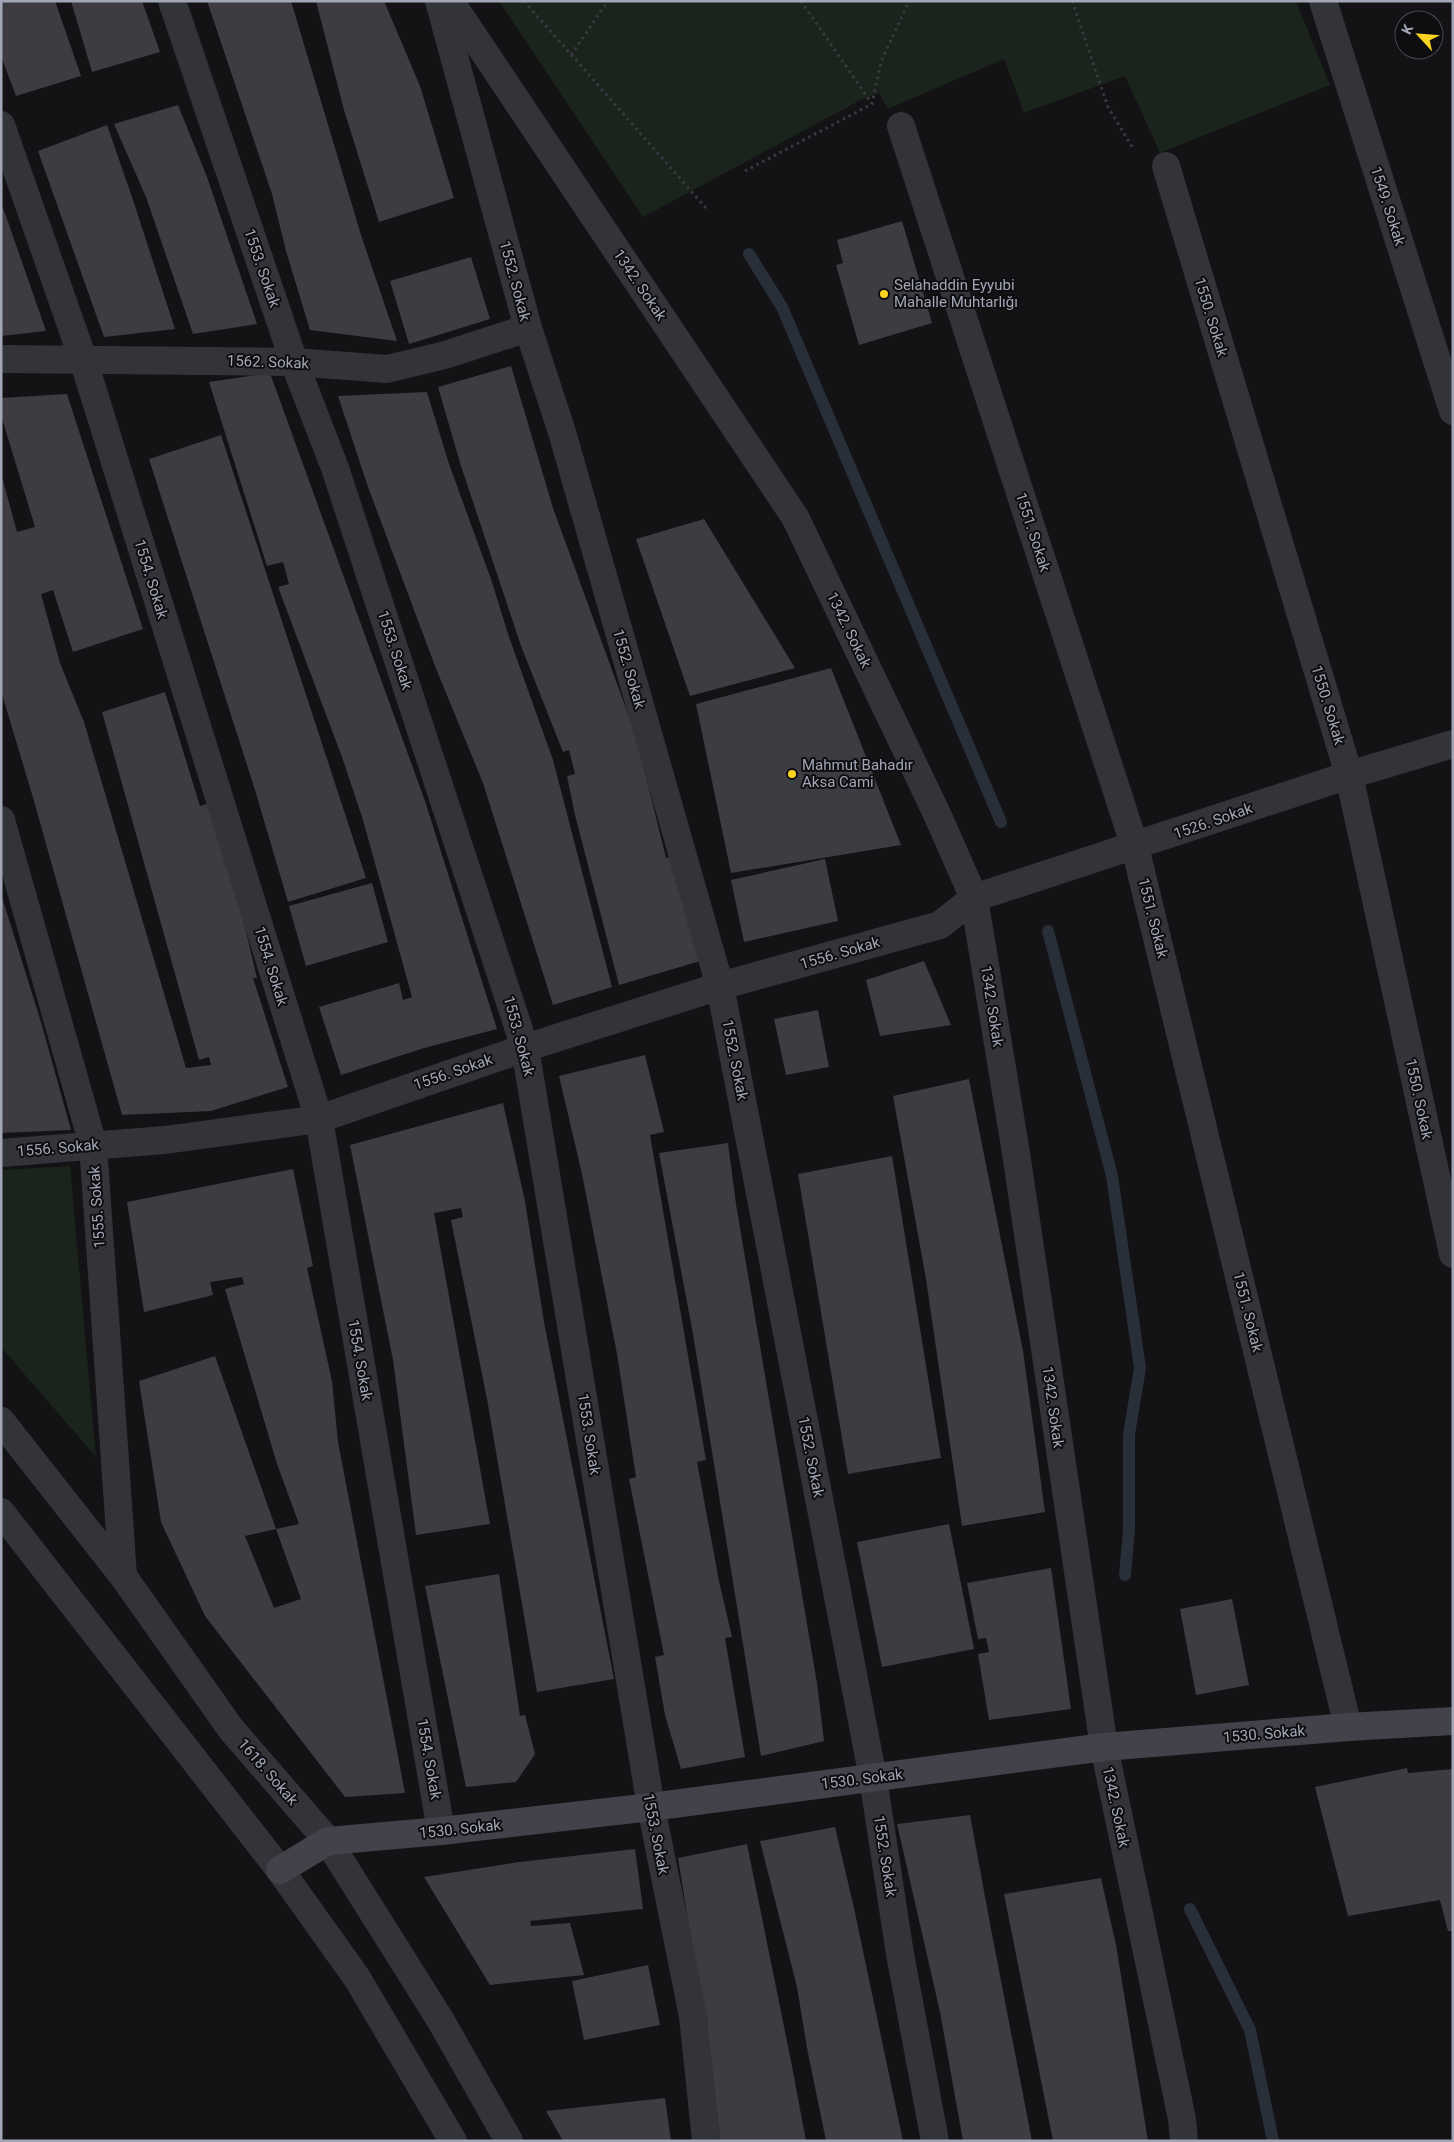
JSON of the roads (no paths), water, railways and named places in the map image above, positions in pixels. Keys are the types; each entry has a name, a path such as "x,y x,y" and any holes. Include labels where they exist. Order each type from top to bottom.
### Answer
{"street":[{"name":"1553. Sokak","path":"172,1 294,362 336,468 525,1048 651,1806 693,2016 706,2141"},
{"name":"1552. Sokak","path":"439,1 528,328 562,432 720,986 873,1778 900,1954 935,2141"},
{"name":"1342. Sokak","path":"450,1 795,517 937,814 974,898 1017,1163 1104,1747 1180,2109 1184,2141"},
{"name":"1549. Sokak","path":"1323,1 1453,411"},
{"name":"1554. Sokak","path":"1,124 83,359 319,1119 441,1831"},
{"name":"1551. Sokak","path":"901,126 1135,847 1348,1726"},
{"name":"1550. Sokak","path":"1166,166 1350,775 1453,1254"},
{"name":"1562. Sokak","path":"1,358 294,362 386,369 445,354 528,328"},
{"name":"1526. Sokak","path":"974,898 1135,847 1350,775 1453,744"},
{"name":"1555. Sokak","path":"1,820 93,1145 123,1576"},
{"name":"1556. Sokak","path":"1,1153 201,1136 319,1119 525,1048 720,986 940,925 974,898"},
{"name":"1618. Sokak","path":"1,1421 123,1576 231,1729 328,1841 441,2021 509,2141"},
{"path":"1,1512 280,1870 357,1978 453,2141"},
{"name":"1530. Sokak","path":"280,1870 328,1841 441,1831 651,1806 1104,1747 1348,1726 1453,1721"}],"waterway":[{"path":"749,254 782,307 1001,822"},
{"path":"1048,931 1112,1176 1140,1368 1129,1434 1129,1530 1125,1575"},
{"path":"1190,1909 1250,2030 1273,2141"}],"place":[{"name":"Selahaddin Eyyubi Mahalle Muhtarlığı","path":"884,294"},
{"name":"Mahmut Bahadır Aksa Cami","path":"792,774"}]}
